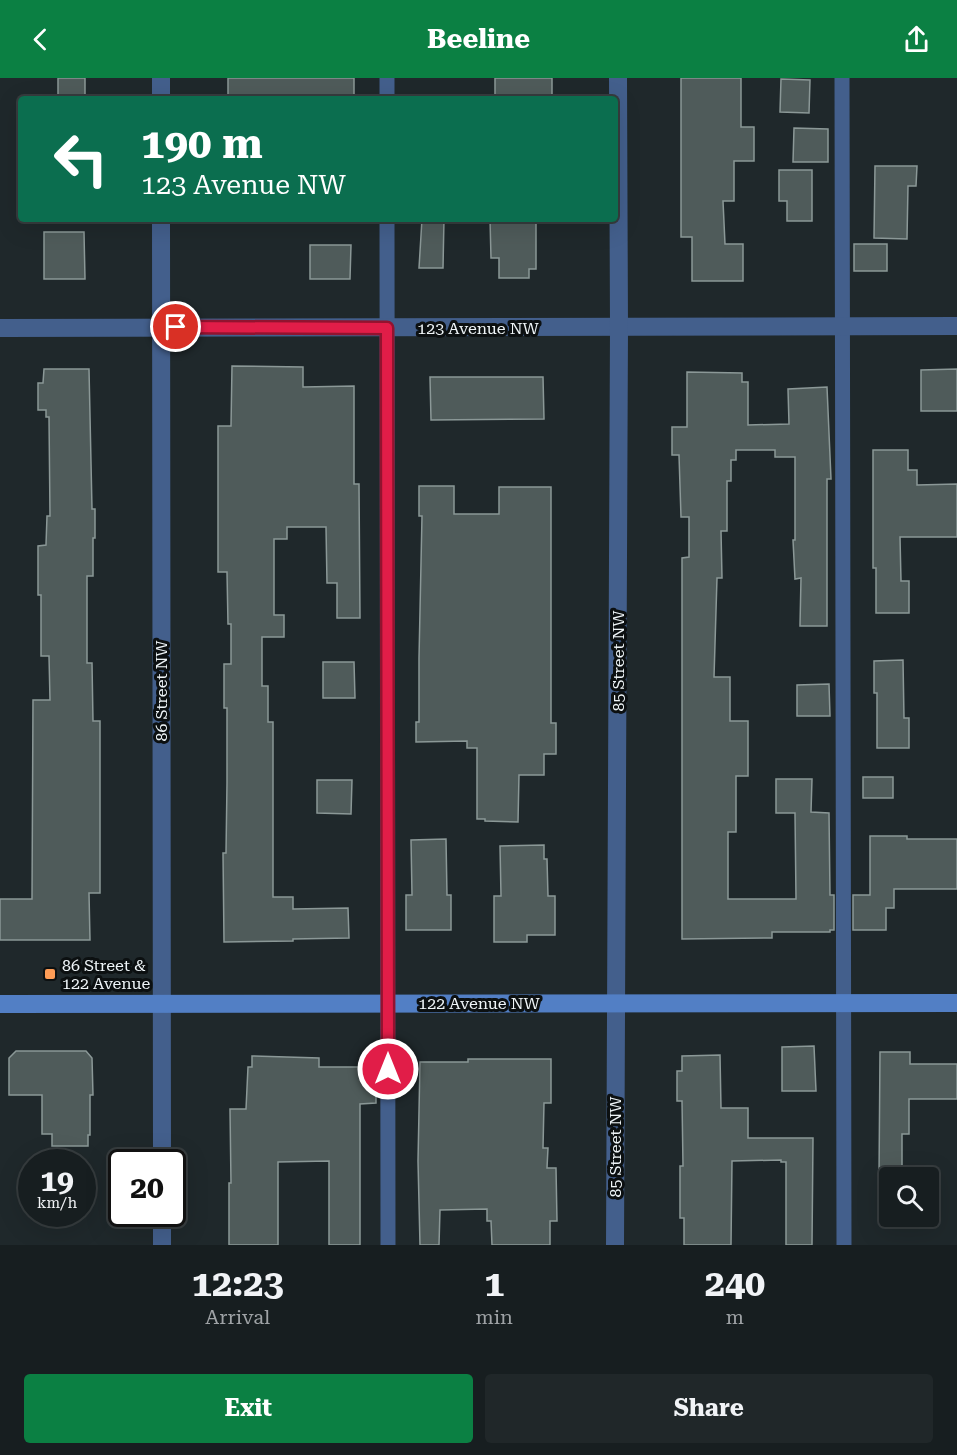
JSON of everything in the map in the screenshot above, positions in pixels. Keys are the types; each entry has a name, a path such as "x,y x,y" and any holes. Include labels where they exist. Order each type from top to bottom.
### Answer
{"street":[{"path":"161,78 161,96"},
{"name":"85 Street NW","path":"615,1245 620,327 618,78"},
{"name":"86 Street NW","path":"161,222 162,1149"},
{"name":"123 Avenue NW","path":"0,327 957,326"},
{"name":"122 Avenue NW","path":"0,1004 957,1003"},
{"path":"162,1227 162,1245"}],"lane":[{"path":"387,78 387,96"},
{"path":"842,78 844,1245"},
{"path":"387,222 388,1245"}],"building":[{"path":"58,78 85,78 85,96 58,96"},
{"path":"228,78 354,78 354,96 228,96"},
{"path":"495,78 552,78 552,96 495,96"},
{"path":"681,78 741,78 741,127 754,127 754,161 734,161 734,201 723,201 725,244 743,244 743,281 692,281 692,237 681,237"},
{"path":"781,79 810,80 809,113 780,112"},
{"path":"794,128 828,129 828,162 793,162"},
{"path":"875,166 917,166 916,186 908,186 907,239 874,238"},
{"path":"779,170 812,170 812,221 787,221 787,201 779,201"},
{"path":"422,222 444,222 443,268 419,268"},
{"path":"490,222 536,222 536,269 529,269 529,278 499,278 499,258 491,258"},
{"path":"44,232 84,232 85,279 44,279"},
{"path":"854,244 887,244 887,271 854,271"},
{"path":"310,245 351,245 350,279 310,279"},
{"path":"232,366 303,367 303,387 354,386 354,484 359,484 360,618 337,618 337,583 327,583 326,527 287,527 287,539 274,539 274,615 284,615 284,637 262,637 262,686 268,686 268,722 273,722 273,897 293,897 293,909 348,908 349,938 224,942 223,853 226,853 227,708 224,708 224,664 231,664 231,624 228,624 227,572 218,572 218,426 231,426"},
{"path":"44,369 89,369 92,509 95,509 95,538 93,538 93,576 87,576 87,663 92,663 93,721 100,721 100,893 89,893 90,940 0,940 0,899 32,899 33,700 50,700 49,656 41,656 41,595 38,595 38,546 46,545 47,516 50,516 49,417 46,417 46,410 38,410 38,383 43,383"},
{"path":"957,369 957,411 921,411 921,370"},
{"path":"687,372 742,373 742,382 748,382 748,425 789,424 788,389 827,387 831,479 827,479 827,626 800,626 801,578 795,579 793,540 795,540 795,457 775,457 775,450 736,450 736,460 731,460 731,481 727,481 727,531 721,531 722,578 717,578 714,677 730,677 730,721 748,721 748,776 736,776 736,832 728,832 728,899 796,899 795,813 776,813 776,779 812,779 811,812 829,813 830,895 834,895 834,930 830,932 772,932 772,938 682,939 682,558 689,557 689,517 681,517 679,455 672,455 672,427 687,427"},
{"path":"430,377 543,377 544,419 431,420"},
{"path":"873,450 908,450 908,470 917,470 917,485 957,484 957,537 900,537 901,581 909,581 909,613 876,613 876,568 873,568"},
{"path":"419,486 454,486 454,514 499,514 499,487 551,487 551,723 556,723 556,754 544,754 544,775 519,775 518,822 477,819 477,748 467,748 467,741 416,742 416,722 419,722 422,516 419,516"},
{"path":"903,660 904,718 909,718 909,748 877,748 877,693 874,693 874,661"},
{"path":"323,662 354,662 355,698 323,698"},
{"path":"829,684 830,716 797,716 797,685"},
{"path":"863,777 893,777 893,798 863,798"},
{"path":"317,780 352,780 351,814 317,813"},
{"path":"870,836 957,839 957,889 894,889 894,908 886,908 886,930 853,930 853,895 870,895"},
{"path":"446,839 447,895 451,895 451,930 406,930 406,895 412,895 411,840"},
{"path":"544,845 544,859 547,859 548,896 555,896 555,935 527,935 527,942 494,942 494,896 501,896 500,846"},
{"path":"814,1046 816,1091 782,1091 782,1047"},
{"path":"16,1051 86,1051 92,1058 93,1095 90,1095 88,1146 52,1146 52,1134 42,1134 42,1095 9,1095 9,1058"},
{"path":"880,1052 910,1052 910,1064 957,1064 957,1099 909,1099 909,1134 902,1134 902,1167 879,1167"},
{"path":"720,1055 721,1108 748,1108 748,1138 813,1138 812,1245 786,1245 786,1162 781,1162 781,1160 732,1161 731,1245 684,1245 684,1218 680,1218 680,1166 683,1166 682,1101 677,1101 677,1071 682,1071 682,1056"},
{"path":"252,1056 319,1058 319,1067 376,1067 376,1103 360,1104 360,1245 329,1245 329,1161 278,1162 278,1245 229,1245 230,1109 246,1109 248,1067 252,1067"},
{"path":"468,1059 551,1059 551,1103 544,1103 543,1148 548,1148 547,1168 556,1168 557,1221 550,1221 550,1245 492,1245 491,1221 487,1221 487,1209 440,1210 439,1245 420,1245 418,1161 420,1062 468,1062"}],"place":[{"name":"86 Street & 122 Avenue","path":"50,974"}],"route":[{"path":"176,327 387,328 388,1069"}]}
